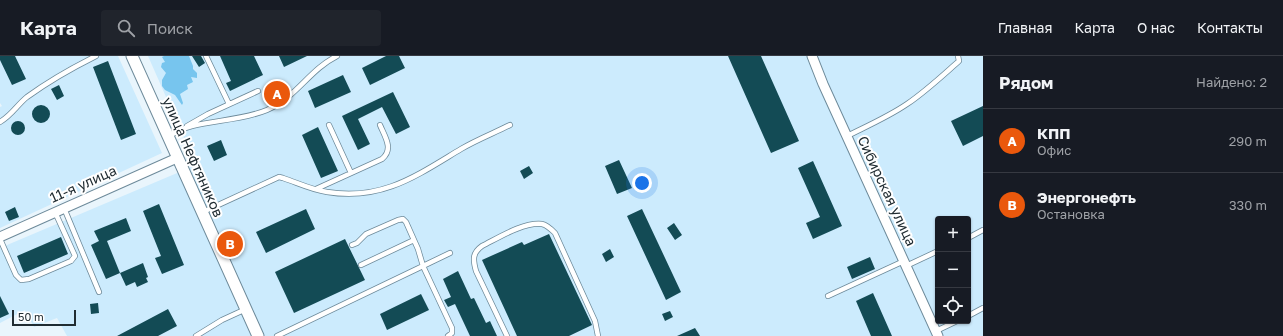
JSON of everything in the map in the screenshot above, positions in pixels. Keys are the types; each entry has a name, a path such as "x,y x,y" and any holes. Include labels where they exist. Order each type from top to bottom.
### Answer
{"street":[{"name":"улица Нефтяников","path":"132,56 258,336"},
{"name":"Сибирская улица","path":"812,56 823,84 937,334"},
{"name":"11-я улица","path":"0,238 59,210 177,158"}],"lane":[{"path":"0,122 12,114 25,99 59,75 96,56"},
{"path":"206,56 229,104"},
{"path":"167,136 184,129 267,110 284,102 318,68 337,56"},
{"path":"847,136 907,104 926,90 959,61 958,56"},
{"path":"184,129 202,117 258,91"},
{"path":"328,125 351,173"},
{"path":"316,189 382,159 386,155 388,145 380,125"},
{"path":"202,213 279,178 326,192 354,194 386,189 434,166 461,148 510,125"},
{"path":"0,238 16,275 21,280 30,279 71,261 75,256 59,210"},
{"path":"59,210 99,292"},
{"path":"352,245 357,243 366,234 403,219 406,222 418,249 423,266 452,328 452,333 448,336"},
{"path":"507,336 476,271 473,255 477,249 482,246 518,229 528,225 542,224 550,228 555,233 595,321 598,336"},
{"path":"971,236 983,230"},
{"path":"361,265 414,240"},
{"path":"277,336 450,253"},
{"path":"828,296 905,263 935,253"},
{"path":"971,314 983,308"},
{"path":"197,336 222,320 246,309"},
{"path":"937,334 952,324"}],"shaded area":[{"path":"0,56 118,56 162,153 0,228 0,107 2,106 0,103"},
{"path":"148,56 983,56 983,336 67,336 57,318 34,327 25,310 0,323 0,248 196,165"},
{"path":"189,56 193,69 197,73 197,78 191,77 193,82 187,85 188,89 180,94 183,103 182,105 175,95 165,90 162,86 162,80 166,73 161,67 162,63 165,62 162,57"}],"building":[{"path":"0,56 15,56 26,79 12,85 0,60"},
{"path":"192,56 201,56 205,63 199,67"},
{"path":"220,56 254,56 263,75 230,91 226,83 231,81"},
{"path":"279,56 307,56 284,67"},
{"path":"386,56 399,56 405,68 370,85 362,68"},
{"path":"728,56 761,56 799,141 771,153"},
{"path":"108,61 136,134 121,140 93,67"},
{"path":"343,75 351,92 315,108 308,91"},
{"path":"59,85 64,96 57,100 51,89"},
{"path":"393,92 410,127 396,134 382,107 358,119 370,144 358,150 342,116"},
{"path":"37,105 45,105 50,110 48,121 45,123 37,123 32,118 32,110"},
{"path":"983,106 983,136 963,146 951,121"},
{"path":"18,121 23,123 25,128 23,133 18,135 13,133 11,128 13,123"},
{"path":"318,127 338,171 321,178 302,135"},
{"path":"221,140 227,155 214,161 207,146"},
{"path":"619,160 632,188 617,194 605,166"},
{"path":"813,161 842,226 813,239 806,223 820,217 798,168"},
{"path":"529,166 533,173 524,179 520,171"},
{"path":"159,204 184,265 162,274 155,258 161,256 143,211"},
{"path":"15,207 19,217 9,221 5,212"},
{"path":"306,209 315,229 266,253 256,232"},
{"path":"642,209 681,292 666,300 627,216"},
{"path":"126,218 131,231 107,241 120,273 106,279 91,245 99,241 94,231"},
{"path":"674,223 682,235 675,240 667,228"},
{"path":"549,234 592,325 569,336 517,336 482,260 522,242 524,245"},
{"path":"61,237 68,254 24,273 17,256"},
{"path":"345,239 365,280 294,313 275,272"},
{"path":"610,249 614,257 606,262 602,254"},
{"path":"870,257 875,269 852,279 847,267"},
{"path":"143,263 148,277 146,278 148,282 137,287 135,282 126,286 120,273"},
{"path":"458,271 471,299 474,298 486,323 490,321 497,336 470,336 455,304 448,307 444,300 451,297 443,279"},
{"path":"873,293 892,336 871,336 856,301"},
{"path":"421,294 429,310 387,330 380,314"},
{"path":"0,296 9,314 0,318"},
{"path":"98,303 99,313 91,314 90,304"},
{"path":"168,309 177,326 158,336 117,336"},
{"path":"670,311 673,317 665,321 662,314"},
{"path":"695,328 700,336 677,336"}],"place":[{"name":"КПП","path":"277,94"},
{"name":"Энергонефть","path":"230,244"}]}
